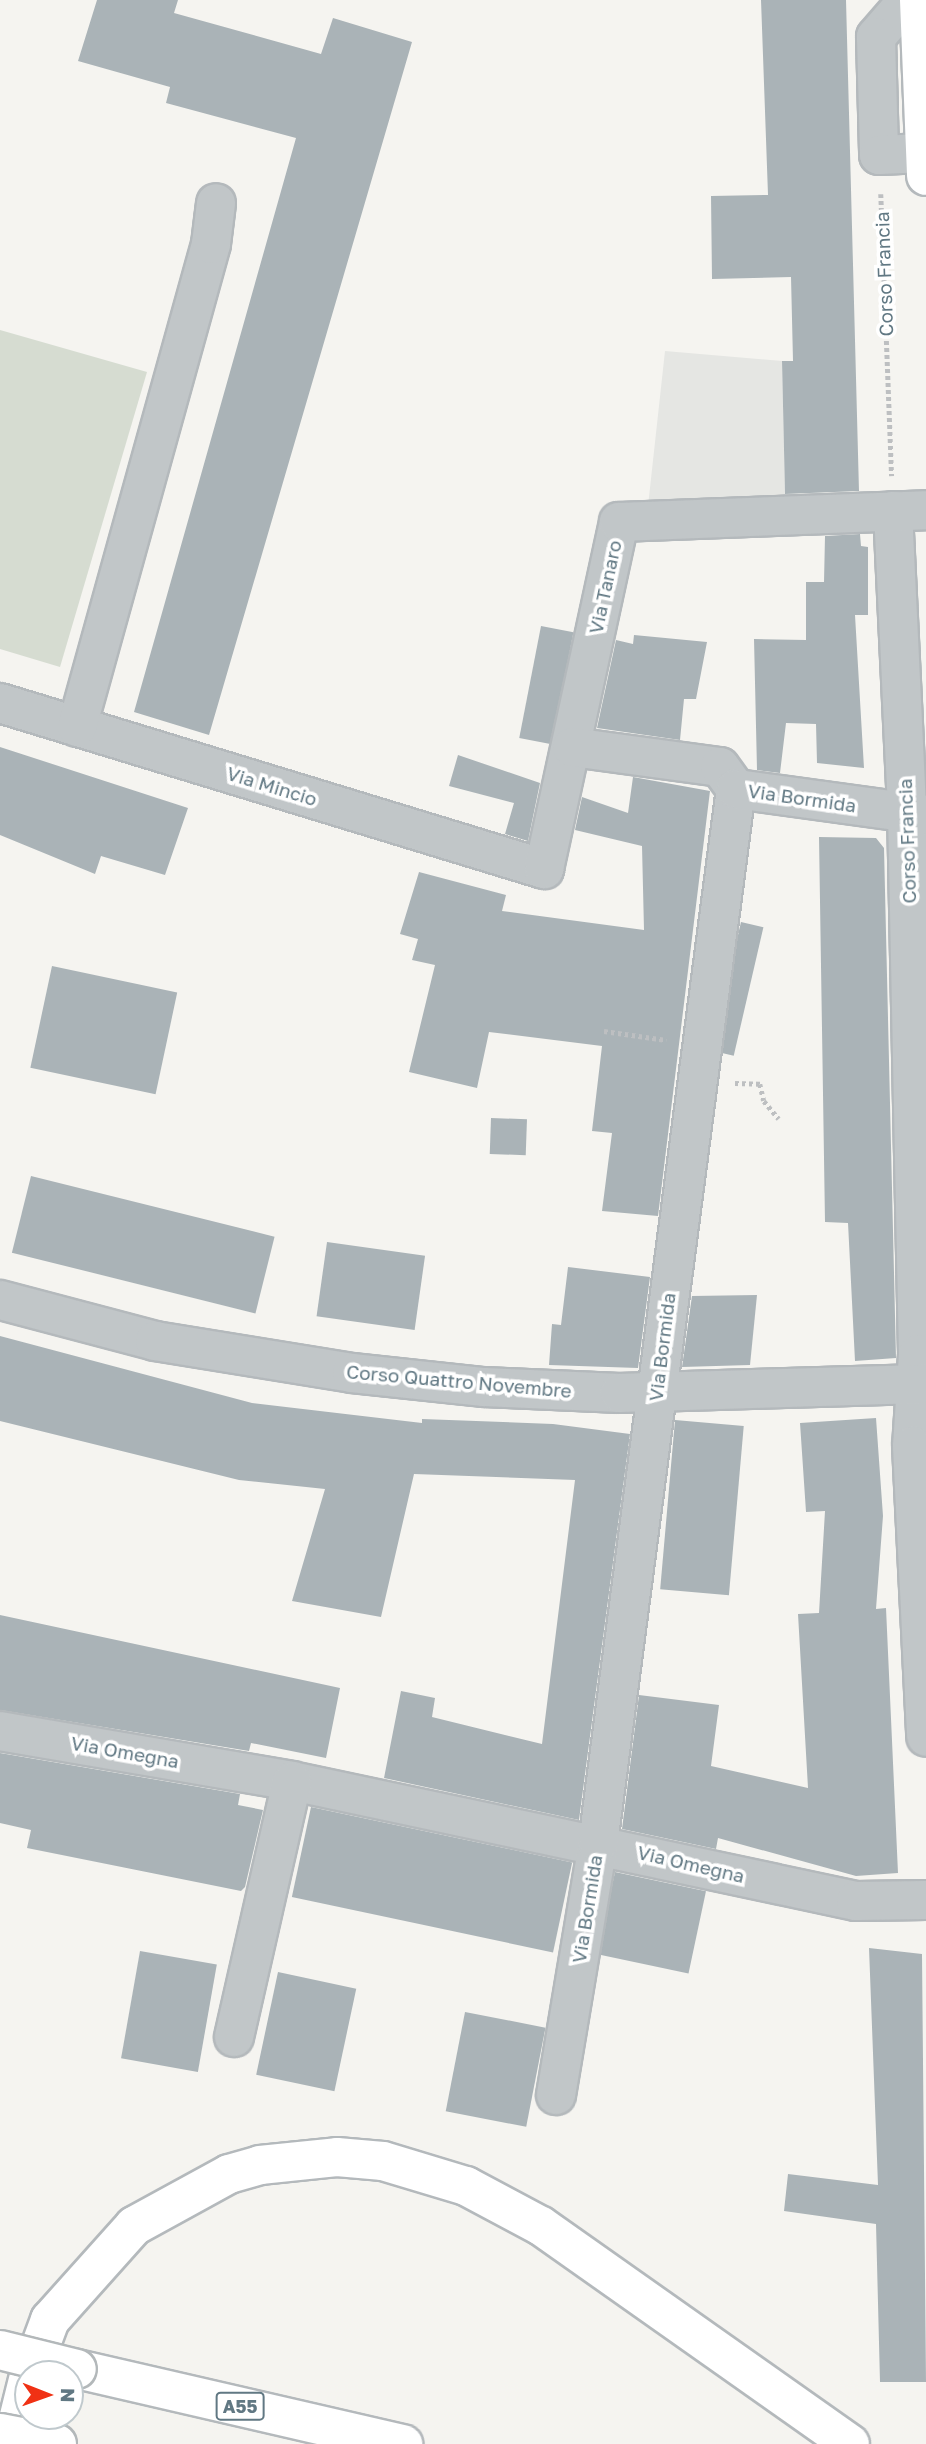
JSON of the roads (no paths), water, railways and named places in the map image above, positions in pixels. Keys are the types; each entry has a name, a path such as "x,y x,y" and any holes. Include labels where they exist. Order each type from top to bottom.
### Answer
{"main road":[{"path":"919,0 925,165"},
{"path":"35,2360 50,2320 134,2226 229,2174 260,2165 337,2157 383,2161 466,2186 541,2226 850,2444"},
{"name":"A55","path":"0,2350 403,2444"},
{"path":"0,2432 57,2444"}],"street":[{"path":"908,0 876,37 879,155 925,165"},
{"path":"77,727 211,244 216,202"},
{"name":"Via Tanaro","path":"544,869 619,522 909,511"},
{"name":"Corso Francia","path":"909,511 916,812 922,1384 912,1446 926,1737"},
{"name":"Via Mincio","path":"0,703 544,869"},
{"path":"572,747 720,767 736,789"},
{"name":"Via Bormida","path":"556,2095 598,1843 736,789 916,812"},
{"name":"Corso Quattro Novembre","path":"0,1300 155,1341 352,1373 485,1387 657,1392 922,1384"},
{"name":"Via Omegna","path":"0,1731 292,1781 598,1843 856,1901 926,1900"},
{"path":"233,2037 292,1781"}]}
